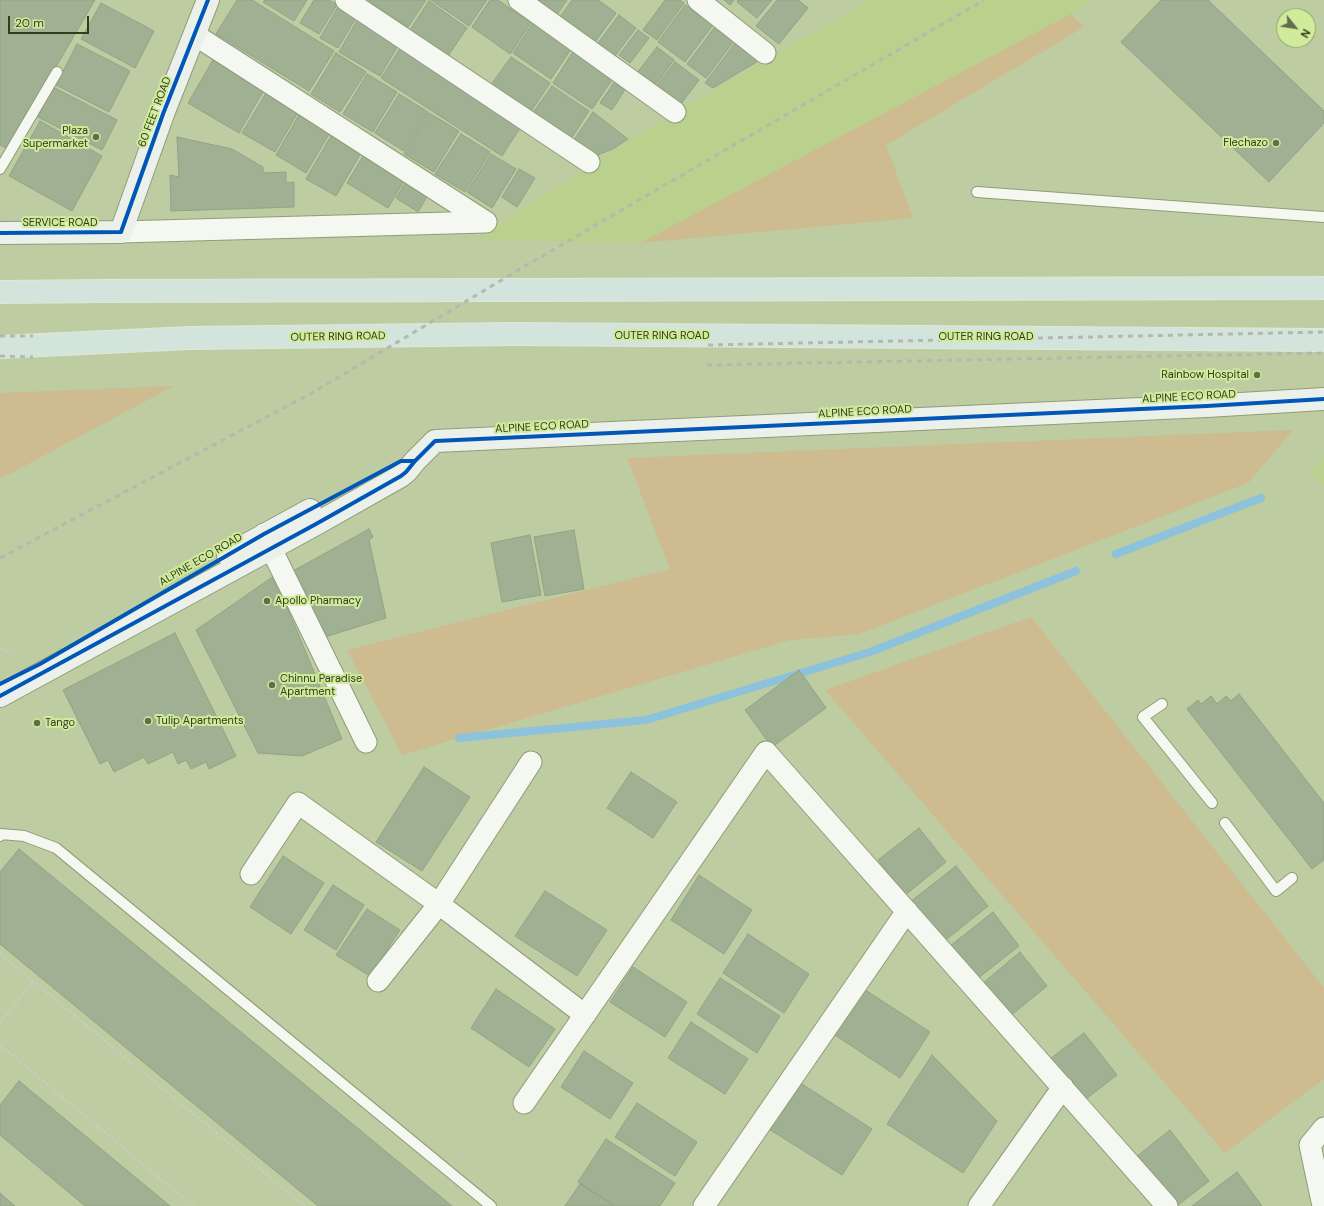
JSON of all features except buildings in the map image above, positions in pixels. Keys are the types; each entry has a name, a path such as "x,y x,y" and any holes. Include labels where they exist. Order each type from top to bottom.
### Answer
{"highway":[{"path":"0,292 1324,288"},
{"name":"OUTER RING ROAD","path":"0,347 190,338 514,334 1324,340"}],"street":[{"name":"60 FEET ROAD","path":"121,232 163,114 208,0"},
{"path":"346,0 589,162"},
{"path":"519,0 675,112"},
{"path":"698,0 765,53"},
{"path":"121,232 486,222 195,35"},
{"name":"SERVICE ROAD","path":"0,232 121,232"},
{"name":"ALPINE ECO ROAD","path":"0,684 268,541 400,476 406,472 435,441 1324,399"},
{"path":"268,541 366,742"},
{"name":"ALPINE ECO ROAD","path":"0,696 268,541"},
{"path":"524,1103 766,752 1168,1206"},
{"path":"378,981 438,904 531,762"},
{"path":"250,874 298,803 438,904 585,1016"},
{"path":"704,1206 907,911"},
{"path":"979,1206 1063,1087"},
{"path":"1323,1206 1310,1145 1324,1128"}],"lane":[{"path":"0,169 57,72"},
{"path":"977,192 1324,216"},
{"path":"1162,704 1143,717 1212,803"},
{"path":"1225,823 1276,891 1292,878"},
{"path":"0,836 1,834 24,836 56,848 491,1206"}],"path":[{"path":"0,954 305,1206"},
{"path":"0,1024 33,981"},
{"path":"0,1045 193,1206"}],"shaded area":[{"path":"870,0 1095,0 640,243 478,239 642,132"},
{"path":"1071,14 1084,27 886,145 913,218 640,243"},
{"path":"174,386 0,479 0,393"},
{"path":"1293,430 1248,483 859,634 790,640 402,755 347,650 670,569 627,458"},
{"path":"1324,455 1324,486 1310,474"},
{"path":"1031,617 1324,988 1324,1079 1225,1153 825,690"}],"waterway":[{"path":"1116,554 1261,498"},
{"path":"459,738 646,720 870,652 1076,571"}],"railway":[{"path":"0,558 312,393 532,262 984,0"},
{"path":"708,345 1324,332"},
{"path":"0,336 33,336"},
{"path":"707,365 1324,353"},
{"path":"0,356 33,357"}],"cycle path":[{"path":"0,233 121,232 163,114 208,0"},
{"path":"0,696 401,476 435,441 1207,406 1324,399"},
{"path":"0,684 40,664 264,534 401,461 415,461"}],"place":[{"name":"Plaza Supermarket","path":"96,137"},
{"name":"Flechazo","path":"1276,143"},
{"name":"Rainbow Hospital","path":"1257,375"},
{"name":"Apollo Pharmacy","path":"267,601"},
{"name":"Chinnu Paradise Apartment","path":"272,685"},
{"name":"Tulip Apartments","path":"148,721"},
{"name":"Tango","path":"37,723"}]}
